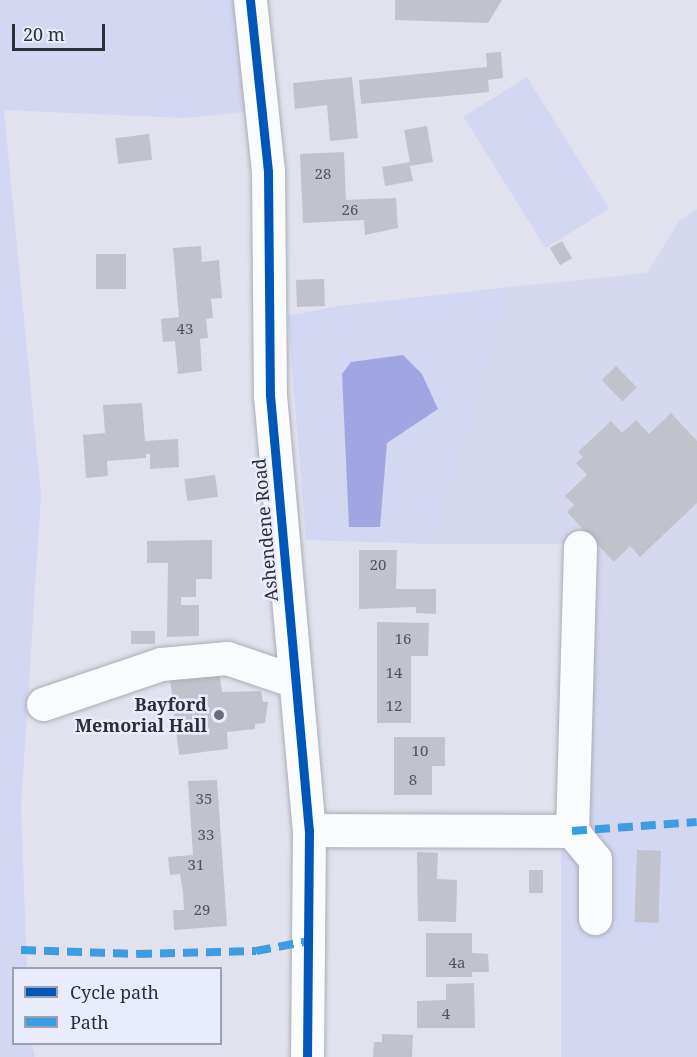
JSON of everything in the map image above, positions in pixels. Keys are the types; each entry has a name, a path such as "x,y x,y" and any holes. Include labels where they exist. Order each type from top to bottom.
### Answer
{"street":[{"name":"Ashendene Road","path":"250,0 268,171 270,395 309,830 307,1057"},
{"path":"580,547 572,831 595,859 595,918"},
{"path":"43,704 161,664 228,658 295,681"},
{"path":"309,830 572,831"}],"shaded area":[{"path":"0,0 239,0 253,111 185,118 4,110 41,496 21,807 27,967 12,967 12,1045 32,1045 35,1057 0,1057"},
{"path":"527,77 609,208 546,248 463,117"},
{"path":"697,209 697,803 561,805 563,544 432,544 510,287 647,273 679,221"},
{"path":"510,287 432,544 306,540 288,316 339,306","holes":["422,374 437,409 387,443"]},
{"path":"561,803 697,803 697,1057 561,1057"}],"water":[{"path":"403,355 422,374 438,409 387,443 380,527 349,527 342,374 351,362"}],"building":[{"path":"395,0 502,0 488,23 395,20"},
{"path":"501,52 503,78 488,80 489,92 361,104 359,80 487,67 486,53"},
{"path":"352,77 358,138 330,141 327,105 295,109 293,83"},
{"path":"427,126 433,162 410,166 413,181 385,186 382,167 410,162 404,130"},
{"path":"149,134 152,160 118,164 115,138"},
{"path":"344,152 346,200 396,198 398,228 365,235 364,220 303,223 300,154"},
{"path":"562,241 572,258 560,265 550,248"},
{"path":"201,246 202,262 219,260 222,298 211,299 213,318 206,319 208,338 200,339 202,371 178,374 175,341 163,342 161,319 179,317 173,248"},
{"path":"96,254 126,254 126,289 96,289"},
{"path":"324,279 325,306 297,307 296,280"},
{"path":"616,366 637,388 622,401 602,380"},
{"path":"142,403 145,441 178,439 179,467 150,469 150,454 146,454 146,458 107,461 108,476 86,478 83,435 105,433 103,405"},
{"path":"671,413 697,441 697,503 640,557 630,546 614,562 567,512 574,505 565,496 587,475 576,463 583,457 578,452 611,421 622,433 636,420 649,434"},
{"path":"215,475 218,497 187,501 184,479"},
{"path":"212,540 212,579 196,579 196,597 181,597 181,605 199,605 199,636 167,637 168,563 147,563 147,541"},
{"path":"359,550 397,550 396,589 436,589 436,614 416,613 416,607 359,609"},
{"path":"377,622 429,623 428,656 411,656 411,723 377,723"},
{"path":"131,631 155,631 155,644 131,644"},
{"name":"Bayford Memorial Hall","path":"219,672 222,692 261,691 263,702 268,702 265,723 255,724 255,729 227,732 228,749 179,755 170,678"},
{"path":"394,737 445,737 445,766 432,766 432,795 394,795"},
{"path":"217,780 227,926 174,930 173,910 184,910 183,892 180,874 170,875 168,857 193,855 188,781"},
{"path":"637,850 661,851 658,923 634,922"},
{"path":"417,852 438,853 437,879 457,880 456,922 418,921"},
{"path":"529,870 543,870 543,893 529,893"},
{"path":"426,933 472,933 472,953 488,954 489,972 472,972 472,977 426,977"},
{"path":"474,983 475,1028 417,1028 417,1001 446,1000 446,984"},
{"path":"382,1034 413,1035 412,1057 373,1057 374,1042 382,1042"}],"marked path":[{"path":"572,831 697,822"},
{"path":"21,950 137,954 256,951 309,941"}],"cycle path":[{"path":"250,0 268,171 270,395 309,830 307,1057"}],"place":[{"name":"Bayford Memorial Hall","path":"219,715"}]}
